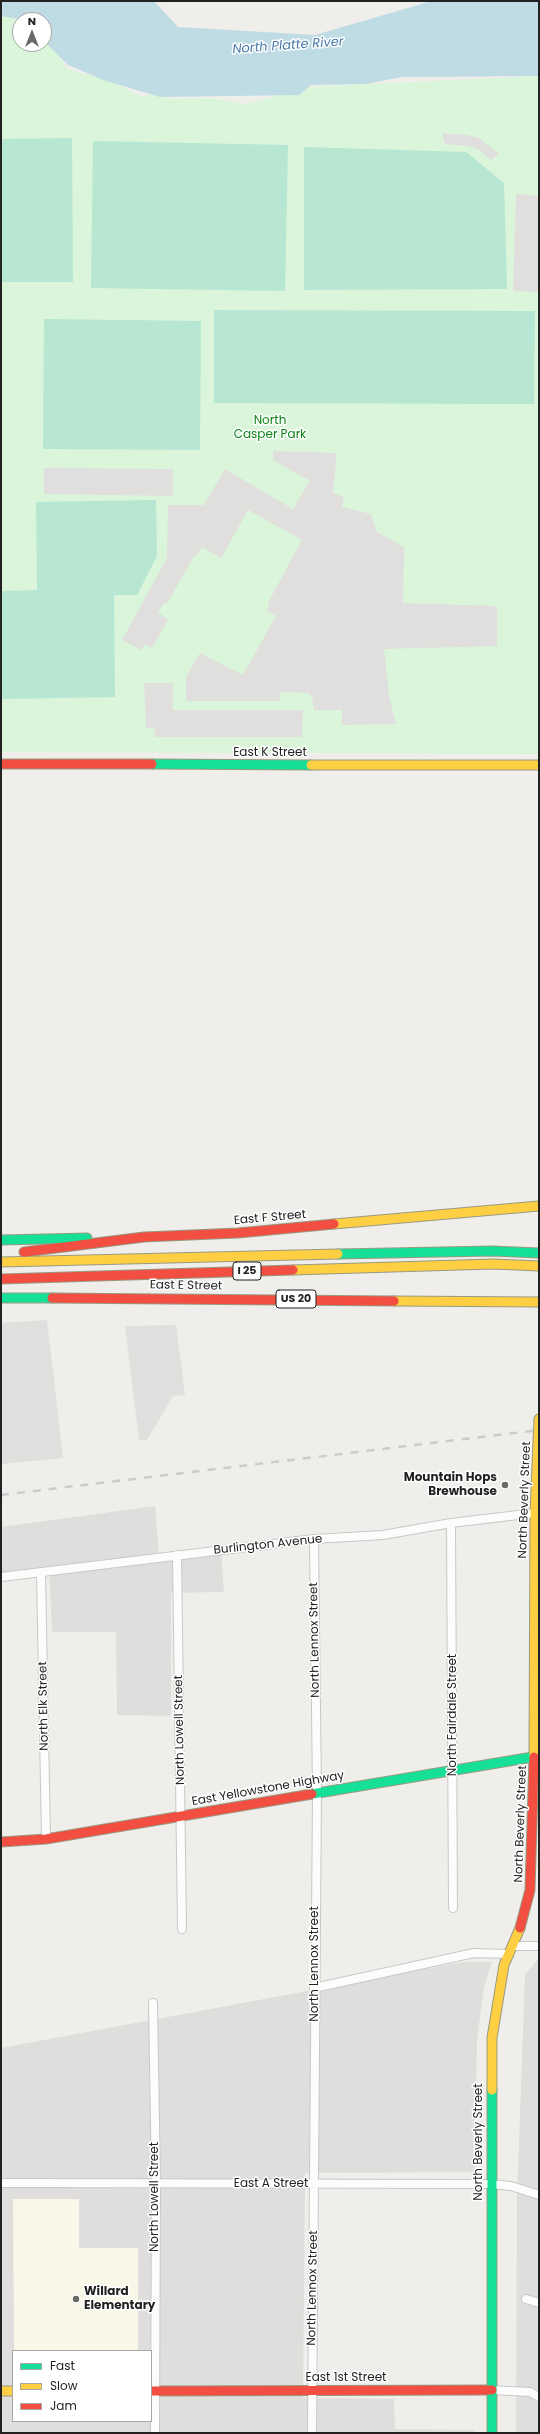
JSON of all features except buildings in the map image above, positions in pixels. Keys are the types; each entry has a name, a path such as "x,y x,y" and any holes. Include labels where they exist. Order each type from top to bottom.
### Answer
{"main road":[{"name":"East K Street","path":"1,764 539,765"},
{"name":"East F Street","path":"1,1240 144,1237 238,1233 539,1206"},
{"path":"1,1254 144,1237"},
{"name":"I 25","path":"1,1262 57,1259 492,1251 539,1253"},
{"name":"I 25","path":"1,1279 493,1264 539,1266"},
{"name":"East E Street","path":"1,1300 52,1298 539,1302"},
{"name":"North Beverly Street","path":"492,2433 490,2184 492,2038 498,1991 508,1954 514,1946 528,1902 532,1877 537,1756 535,1513 539,1419"},
{"name":"East Yellowstone Highway","path":"1,1842 46,1839 537,1756"},
{"name":"East 1st Street","path":"153,2391 311,2389 492,2390"},
{"path":"1,2391 12,2391"}],"street":[{"name":"Burlington Avenue","path":"1,1577 314,1539 383,1536 451,1523 535,1513"},
{"name":"North Fairdale Street","path":"451,1523 453,1908"},
{"name":"North Lennox Street","path":"312,2433 314,1988 317,1793 314,1539"},
{"name":"North Lowell Street","path":"177,1555 182,1816 182,1929"},
{"name":"North Elk Street","path":"42,1572 46,1839"},
{"path":"514,1946 539,1946"},
{"path":"314,1988 474,1953 508,1954"},
{"name":"North Lowell Street","path":"153,2003 156,2184 153,2391 155,2433"},
{"name":"East A Street","path":"1,2183 490,2184 511,2186 539,2195"},
{"path":"526,2299 539,2303"},
{"name":"East 1st Street","path":"492,2390 530,2392 539,2397"}],"shaded area":[{"path":"442,133 467,135 479,138 499,154 491,160 479,150 468,146 445,144"},
{"path":"516,194 539,196 539,292 513,291"},
{"path":"273,451 337,453 333,493 344,497 342,507 371,514 377,532 404,547 403,603 497,606 497,646 384,649 389,696 396,724 342,725 342,710 314,710 312,697 308,693 280,692 280,701 186,701 186,677 200,653 243,675 276,616 267,611 269,601 302,540 248,510 221,558 202,547 196,557 194,556 167,604 164,603 158,612 168,620 152,648 145,644 141,650 122,640 167,558 168,505 204,505 225,469 293,509 310,481 273,460"},
{"path":"44,468 173,469 173,496 44,494"},
{"path":"144,683 173,683 173,710 303,710 302,737 155,737 155,729 146,728"},
{"path":"47,1320 63,1458 1,1464 1,1323"},
{"path":"176,1325 185,1395 173,1396 147,1440 139,1440 125,1326"},
{"path":"155,1506 159,1555 221,1547 224,1592 171,1593 171,1716 117,1715 116,1632 52,1632 49,1568 1,1574 1,1527"},
{"path":"539,1958 539,2433 516,2433 517,2197 525,1974"},
{"path":"463,1962 492,1962 484,1986 477,2041 475,2172 305,2173 303,2398 394,2399 395,2429 475,2430 475,2433 1,2433 1,2048"},
{"name":"Willard Elementary","path":"13,2199 79,2199 79,2248 138,2248 138,2350 14,2350"}],"green space":[{"name":"North Casper Park","path":"1,13 12,18 12,52 52,52 52,47 68,69 107,80 141,96 155,94 172,99 208,98 247,104 306,87 539,76 539,754 1,752"},
{"path":"72,138 73,282 1,282 1,139"},
{"path":"93,141 288,145 285,291 91,288"},
{"path":"304,147 466,152 504,183 507,289 304,290"},
{"path":"214,310 535,311 534,404 214,403"},
{"path":"44,319 201,321 200,450 43,449"},
{"path":"156,500 157,556 137,595 114,595 115,697 1,699 1,591 37,590 36,502"}],"water":[{"name":"North Platte River","path":"1,1 154,1 178,27 315,35 432,1 539,1 539,76 402,77 366,84 311,85 299,95 160,97 106,81 68,65 52,49 52,12 12,12 12,18 1,16"}],"railway":[{"path":"1,1495 539,1430"}],"traffic: fast":[{"path":"152,764 311,765"},
{"path":"1,1240 87,1238"},
{"path":"338,1254 492,1251 539,1253"},
{"path":"1,1298 52,1298"},
{"path":"312,1794 539,1756"},
{"path":"492,2090 492,2433"}],"traffic: slow":[{"path":"311,765 539,765"},
{"path":"334,1224 539,1206"},
{"path":"1,1262 338,1254"},
{"path":"293,1270 493,1264 539,1266"},
{"path":"394,1301 539,1302"},
{"path":"534,1757 535,1513 539,1419"},
{"path":"492,2090 492,2038 504,1965 520,1928"},
{"path":"1,2391 12,2391"}],"traffic: jam":[{"path":"1,764 152,764"},
{"path":"144,1237 238,1233 334,1224"},
{"path":"24,1252 144,1237"},
{"path":"1,1279 293,1270"},
{"path":"52,1298 394,1301"},
{"path":"520,1928 530,1890 534,1757"},
{"path":"1,1842 46,1839 312,1794"},
{"path":"152,2391 492,2390"}],"place":[{"name":"Mountain Hops Brewhouse","path":"505,1485"},
{"name":"Willard Elementary","path":"76,2299"}]}
